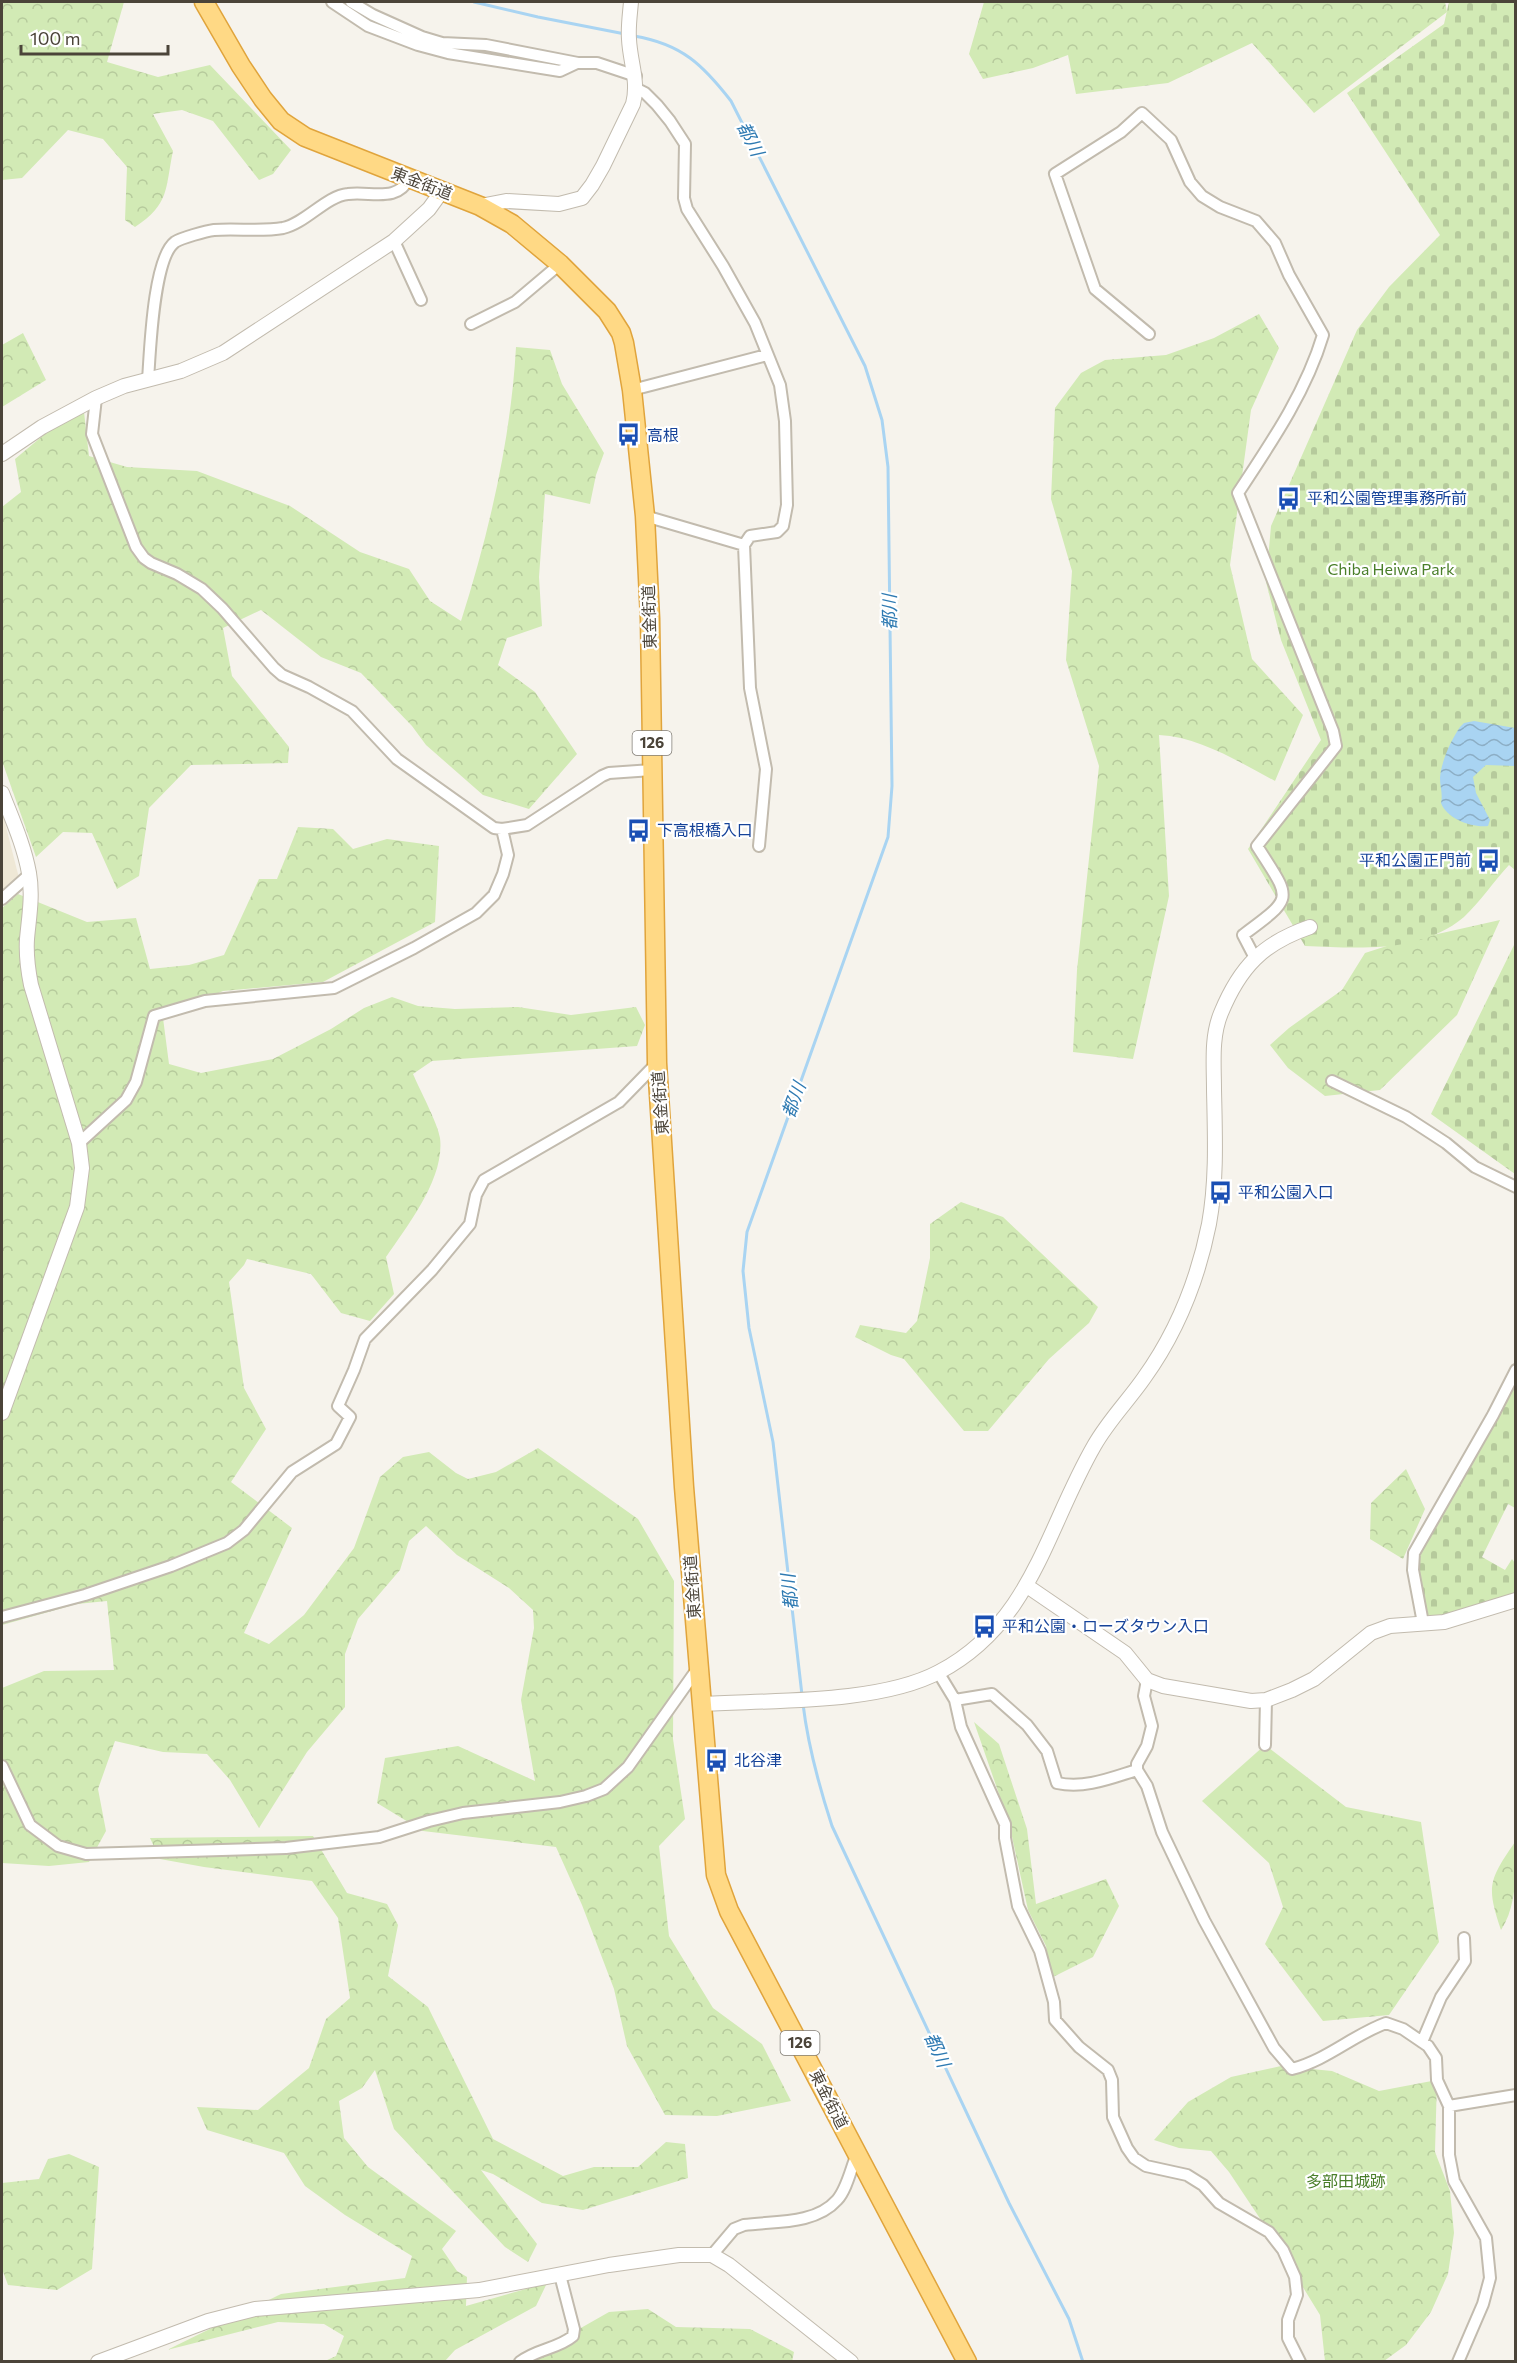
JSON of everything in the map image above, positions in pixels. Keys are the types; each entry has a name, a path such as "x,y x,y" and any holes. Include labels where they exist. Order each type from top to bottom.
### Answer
{"highway":[{"name":"東金街道","path":"204,2 241,66 281,121 304,137 480,206 521,230 560,264 607,311 624,343 632,390 645,516 657,1063 698,1668 716,1875 722,1895 967,2361"}],"street":[{"path":"332,2 368,27 448,53 560,71 578,63"},
{"path":"351,2 373,15 422,37 442,43 486,45 578,63 597,63 636,82 670,121 685,144 684,198 687,209 755,323 780,386 786,441 788,505 783,526 777,532 750,536 744,545 750,688 766,769 759,846"},
{"path":"480,206 506,201 559,204 582,198 592,186 633,105 636,82 629,40 631,2"},
{"path":"1149,334 1095,289 1055,174 1121,132 1142,113 1172,140 1190,182 1202,196 1220,207 1256,221 1275,243 1289,275 1323,335 1313,366 1271,442 1238,493 1333,731 1336,746 1257,846 1279,882 1283,891 1283,900 1278,908 1243,935 1254,958"},
{"path":"148,380 155,291 168,252 175,242 212,230 283,228 297,223 345,194 396,194 405,188 409,178"},
{"path":"2,454 42,427 96,398 124,386 181,371 223,353 394,241 423,215 442,191"},
{"path":"394,241 421,300"},
{"path":"471,324 515,302 560,264"},
{"path":"632,390 768,355"},
{"path":"96,398 92,434 136,547 144,558 201,589 228,615 282,675 352,711 397,759 415,774 454,798 488,825 502,829 526,825 557,807 596,779 609,773 652,770"},
{"path":"645,516 744,545"},
{"path":"2,793 30,874 31,908 27,965 31,985 79,1143 82,1168 77,1207 2,1413"},
{"path":"79,1143 126,1100 136,1082 154,1016 205,1001 334,988 414,948 476,913 494,895 503,874 507,855 502,829"},
{"path":"2,899 30,874"},
{"path":"701,1704 876,1692 916,1681 938,1672 959,1659 991,1633 1012,1609 1039,1563 1082,1467 1101,1433 1145,1377 1181,1315 1190,1292 1203,1253 1214,1186 1214,1042 1220,1015 1239,978 1254,958 1292,933 1310,927"},
{"path":"2,1617 85,1595 171,1566 227,1543 244,1530 292,1472 336,1444 350,1418 338,1406 365,1339 432,1270 470,1224 476,1195 484,1180 618,1102 657,1063"},
{"path":"1332,1081 1406,1117 1446,1143 1475,1167 1515,1187"},
{"path":"1423,1623 1413,1570 1414,1553 1493,1415 1515,1370"},
{"path":"1027,1586 1125,1653 1147,1680 1163,1686 1235,1700 1266,1700 1314,1678 1371,1633 1390,1626 1444,1622 1515,1600"},
{"path":"2,1766 30,1825 58,1845 86,1854 286,1848 379,1837 463,1813 560,1802 604,1789 628,1767 698,1668"},
{"path":"938,1672 955,1700 962,1727 1005,1824 1005,1839 1018,1906 1040,1951 1054,2001 1055,2020 1079,2047 1101,2062 1107,2070 1112,2079 1113,2117 1126,2148 1134,2157 1146,2166 1187,2175 1203,2185 1219,2203 1269,2232 1283,2250 1295,2277 1297,2295 1288,2320 1287,2338 1299,2361"},
{"path":"1147,1680 1144,1696 1152,1726 1148,1746 1137,1764 1137,1770 1147,1786 1161,1832 1204,1920 1274,2048 1292,2068 1309,2064 1370,2029 1386,2023 1403,2029 1422,2042 1436,2058 1437,2080 1449,2106 1449,2155 1454,2181 1486,2238 1490,2278 1483,2304 1458,2361"},
{"path":"955,1700 992,1694 1027,1725 1047,1751 1057,1783 1071,1786 1096,1783 1137,1770"},
{"path":"1265,1745 1266,1700"},
{"path":"1422,2042 1441,1997 1465,1961 1464,1938"},
{"path":"1449,2106 1515,2095"},
{"path":"712,2255 734,2229 744,2225 811,2217 826,2209 837,2200 857,2154"},
{"path":"98,2361 208,2321 255,2309 468,2292 679,2254 712,2255 729,2265 851,2361"},
{"path":"520,2361 530,2354 566,2342 573,2336 574,2330 560,2275"}],"shaded area":[{"path":"2,811 19,878 2,895"}],"green space":[{"path":"2,2 124,2 107,62 158,77 210,65 291,150 273,174 259,180 213,121 182,110 153,114 173,151 167,186 160,203 155,211 135,227 125,220 127,167 103,139 68,130 22,178 2,180"},
{"path":"984,2 1445,2 1447,12 1314,113 1252,43 1168,83 1076,94 1068,55 1033,68 983,79 969,54"},
{"name":"Chiba Heiwa Park","path":"1449,2 1515,2 1515,870 1509,865 1464,917 1447,929 1428,937 1388,946 1346,948 1305,946 1248,849 1321,740 1281,640 1266,582 1271,526 1357,330 1389,287 1440,235 1347,93 1444,24"},
{"path":"1259,314 1279,348 1251,410 1230,565 1252,659 1303,715 1275,781 1204,745 1159,735 1169,896 1133,1059 1073,1052 1077,970 1099,766 1066,660 1072,571 1051,499 1055,408 1081,373 1105,360 1166,355 1214,338"},
{"path":"23,333 46,380 2,407 2,345"},
{"path":"516,347 550,350 562,384 604,453 596,475 590,504 545,494 539,577 542,626 507,638 498,665 535,692 577,754 529,809 483,795 426,745 412,726 361,673 321,657 261,610 223,628 232,676 289,747 288,763 191,765 149,808 139,876 117,889 92,833 63,832 36,857 2,761 2,507 21,492 15,459 70,413 84,412 89,456 127,467 197,471 290,506 360,552 409,569 430,601 461,621 481,554 497,486 509,416"},
{"path":"298,827 333,829 353,849 387,839 439,846 435,922 323,982 223,991 163,1018 169,1064 201,1073 273,1059 331,1029 364,1008 392,997 418,1006 455,1009 518,1007 571,1015 636,1007 645,1025 637,1046 432,1061 413,1074 439,1132 440,1153 431,1185 386,1257 394,1294 370,1321 341,1313 311,1274 247,1259 229,1282 244,1388 266,1429 231,1482 292,1528 244,1633 269,1644 304,1615 354,1548 380,1477 403,1457 429,1452 456,1473 468,1479 496,1472 538,1448 638,1519 674,1581 673,1739 685,1819 659,1846 669,1936 713,2008 762,2044 791,2101 717,2116 665,2115 627,2046 614,1989 582,1905 556,1847 423,1831 377,1803 385,1758 458,1746 535,1781 521,1700 534,1628 533,1610 509,1588 457,1555 426,1526 409,1541 400,1570 358,1619 345,1654 345,1707 307,1752 259,1828 230,1780 207,1754 163,1752 115,1741 98,1789 106,1831 89,1862 49,1866 2,1863 2,1688 44,1671 114,1670 107,1601 77,1604 2,1625 2,908 18,894 87,922 136,918 150,969 189,965 224,955 259,879 277,879"},
{"path":"1500,920 1457,1015 1380,1090 1325,1096 1288,1068 1270,1045 1289,1028 1342,990 1365,953 1393,944"},
{"path":"1515,943 1515,1174 1431,1114"},
{"path":"961,1202 1003,1217 1098,1307 1089,1323 1049,1359 988,1431 964,1431 904,1359 855,1337 860,1325 906,1333 917,1321 930,1258 930,1224"},
{"path":"1515,1376 1515,1508 1508,1504 1482,1557 1505,1570 1512,1559 1515,1563 1515,1593 1460,1613 1426,1619 1417,1579 1419,1552"},
{"path":"1406,1469 1425,1509 1403,1559 1370,1539 1371,1503"},
{"path":"974,1722 999,1744 1027,1829 1036,1904 1106,1879 1119,1906 1093,1957 1051,1978 1046,1946 1028,1910 1009,1823"},
{"path":"1265,1745 1346,1807 1421,1822 1439,1942 1389,2015 1323,2021 1265,1944 1283,1907 1269,1863 1202,1801"},
{"path":"313,1836 347,1893 387,1904 398,1925 388,1976 428,2007 493,2139 563,2176 594,2167 638,2167 666,2142 685,2144 688,2178 583,2210 542,2203 493,2174 481,2170 537,2244 528,2262 505,2247 394,2129 375,2070 362,2088 339,2101 344,2138 368,2167 456,2231 442,2249 457,2271 467,2277 466,2306 547,2283 536,2306 455,2350 445,2361 325,2361 336,2356 344,2336 324,2324 278,2322 167,2350 281,2294 405,2278 412,2256 345,2215 305,2186 284,2153 207,2130 197,2107 258,2110 309,2068 326,2019 350,1998 338,1918 312,1881 160,1859 150,1838"},
{"path":"1515,1842 1513,1900 1501,1930 1493,1903 1493,1884 1495,1875"},
{"name":"多部田城跡","path":"1281,2066 1332,2071 1379,2091 1437,2080 1435,2152 1450,2191 1454,2233 1448,2274 1431,2312 1406,2345 1384,2361 1325,2361 1320,2315 1229,2172 1211,2151 1179,2148 1154,2140 1188,2102 1231,2077"},
{"path":"69,2154 99,2167 92,2269 57,2290 8,2285 2,2269 2,2183 39,2179 48,2159"},
{"path":"648,2309 676,2327 750,2329 794,2352 792,2362 521,2362 609,2312"}],"water":[{"path":"1474,721 1515,728 1515,766 1486,765 1473,777 1476,793 1490,820 1488,826 1475,826 1454,818 1441,803 1440,778 1447,751 1460,727 1464,723"}],"waterway":[{"name":"都川","path":"474,2 625,34"},
{"name":"都川","path":"634,36 665,44 690,58 711,77 731,101 865,366 882,420 888,467 892,786 888,837 747,1232 743,1271 749,1328 773,1442 802,1695"},
{"name":"都川","path":"803,1704 814,1766 832,1826 1009,2203 1069,2319 1083,2362"}],"place":[{"name":"高根","path":"629,435"},
{"name":"平和公園管理事務所前","path":"1289,498"},
{"name":"下高根橋入口","path":"639,830"},
{"name":"平和公園正門前","path":"1489,860"},
{"name":"平和公園入口","path":"1220,1192"},
{"name":"平和公園・ローズタウン入口","path":"984,1626"},
{"name":"北谷津","path":"716,1760"}]}
